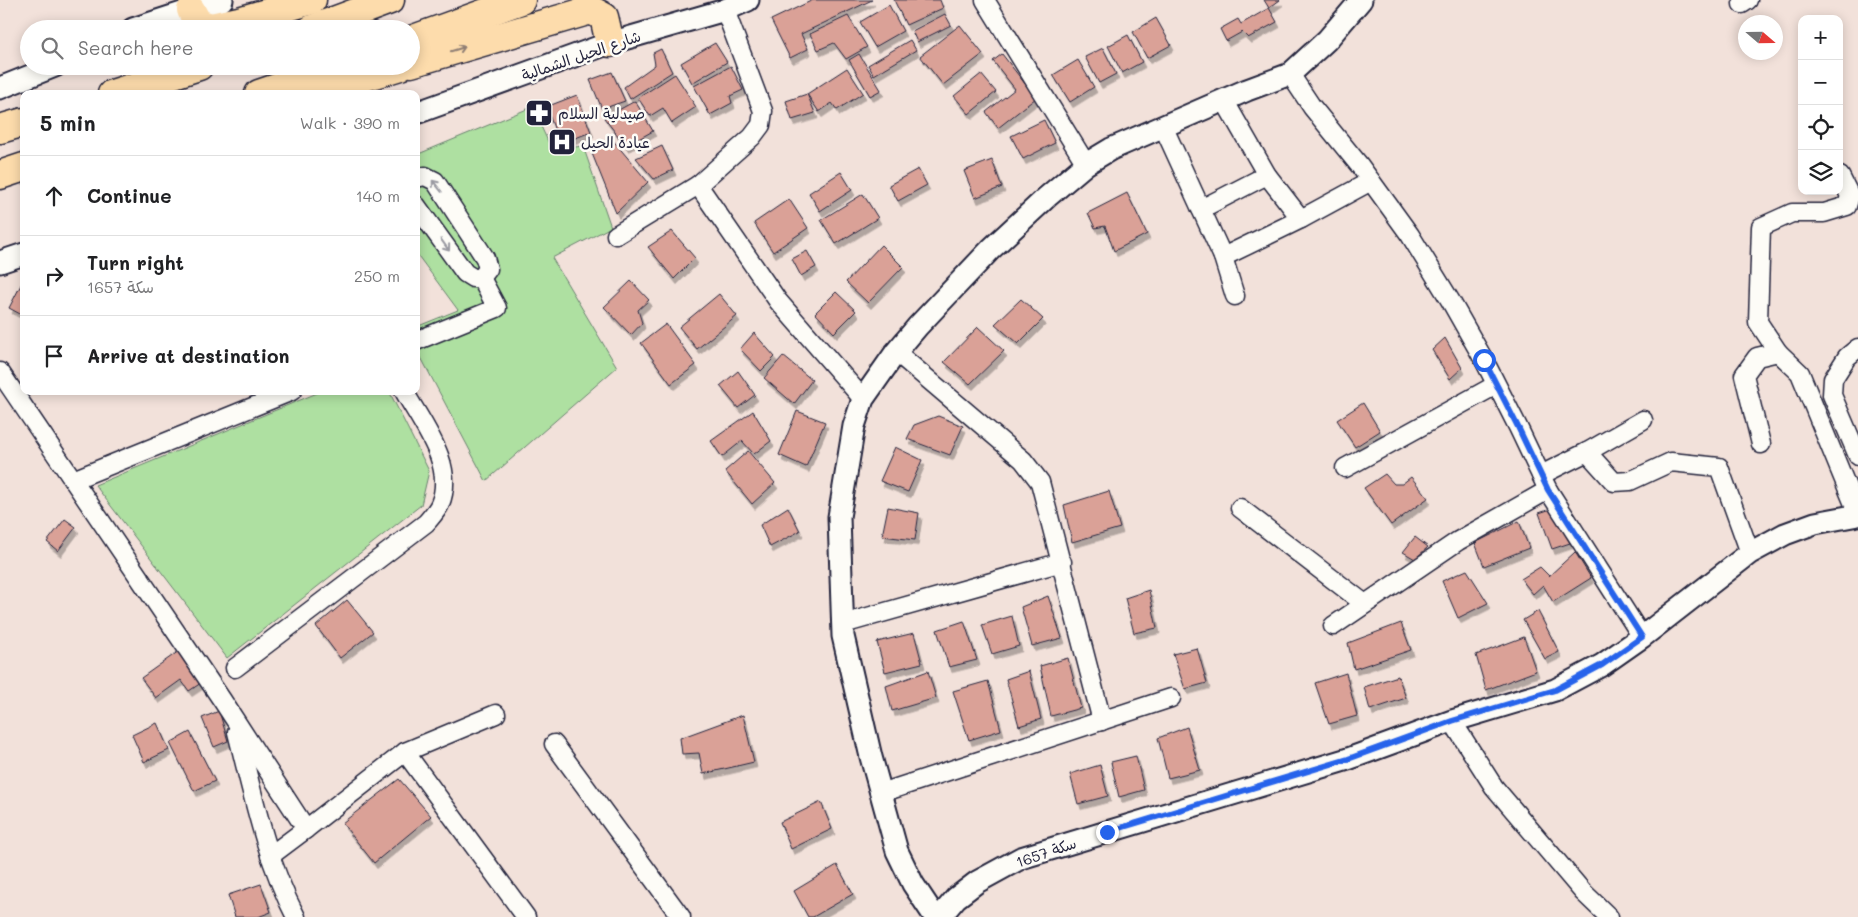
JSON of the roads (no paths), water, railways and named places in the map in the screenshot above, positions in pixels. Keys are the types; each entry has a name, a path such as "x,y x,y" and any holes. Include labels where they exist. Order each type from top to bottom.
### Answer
{"highway":[{"path":"242,20 312,0"},
{"path":"336,20 390,0"},
{"path":"420,37 521,0"},
{"path":"191,10 196,20"},
{"path":"420,60 591,10 604,17 610,43"},
{"path":"124,90 171,75"},
{"path":"270,90 313,75"},
{"path":"322,90 371,75"},
{"path":"0,129 20,123"},
{"path":"0,174 20,168"},
{"path":"0,187 20,181"}],"street":[{"path":"162,20 222,0"},
{"name":"شارع الحيل الشمالية","path":"420,112 610,43 724,10 748,0"},
{"path":"985,0 1086,164"},
{"path":"935,917 913,884 897,851 843,636 839,517 854,426 863,399 896,352 918,326 991,249 1086,164 1111,149 1163,126 1290,74 1327,40 1361,0"},
{"path":"616,235 698,185 752,137 760,125 763,111 724,10"},
{"path":"0,75 20,67"},
{"path":"1290,74 1312,108 1371,181 1410,235 1450,300 1545,482 1642,637"},
{"path":"0,88 32,75"},
{"path":"1224,100 1267,175 1301,219"},
{"path":"1163,126 1223,257 1235,296"},
{"path":"1201,209 1267,175"},
{"path":"420,177 425,176 434,181 486,258 488,269 481,278"},
{"path":"1223,257 1301,219 1371,181"},
{"path":"1843,182 1850,196 1847,206 1824,213 1792,214 1761,227 1758,322 1778,352 1800,373 1853,490 1858,515"},
{"path":"698,185 778,301 863,399"},
{"path":"420,211 465,273 473,278 481,278"},
{"path":"0,262 20,255"},
{"path":"420,339 498,308 481,278"},
{"path":"1858,348 1847,357 1834,379 1832,395 1858,456"},
{"path":"896,352 1023,460 1040,482 1102,721"},
{"path":"1761,444 1744,376 1757,357 1778,352"},
{"path":"0,372 306,829"},
{"path":"1345,468 1496,385"},
{"path":"73,480 282,395"},
{"path":"235,668 426,523 440,505 445,482 441,457 406,395"},
{"path":"1333,626 1587,452 1643,420"},
{"path":"1587,452 1614,482 1630,481 1671,462 1719,467 1750,553"},
{"path":"1240,508 1365,604"},
{"name":"سكة 1657","path":"940,917 956,898 977,882 1021,858 1348,759 1452,721 1555,690 1602,665 1642,637 1750,553 1785,534 1815,523 1858,515"},
{"path":"843,624 1062,562"},
{"path":"881,793 1171,698"},
{"path":"270,856 405,752 496,714"},
{"path":"233,718 270,856 287,900 296,917"},
{"path":"1452,721 1494,787 1583,892 1609,917"},
{"path":"554,744 681,917"},
{"path":"405,752 526,917"}],"place":[{"name":"صيدلية السلام","path":"539,113"},
{"name":"عيادة الحيل","path":"562,142"}]}
